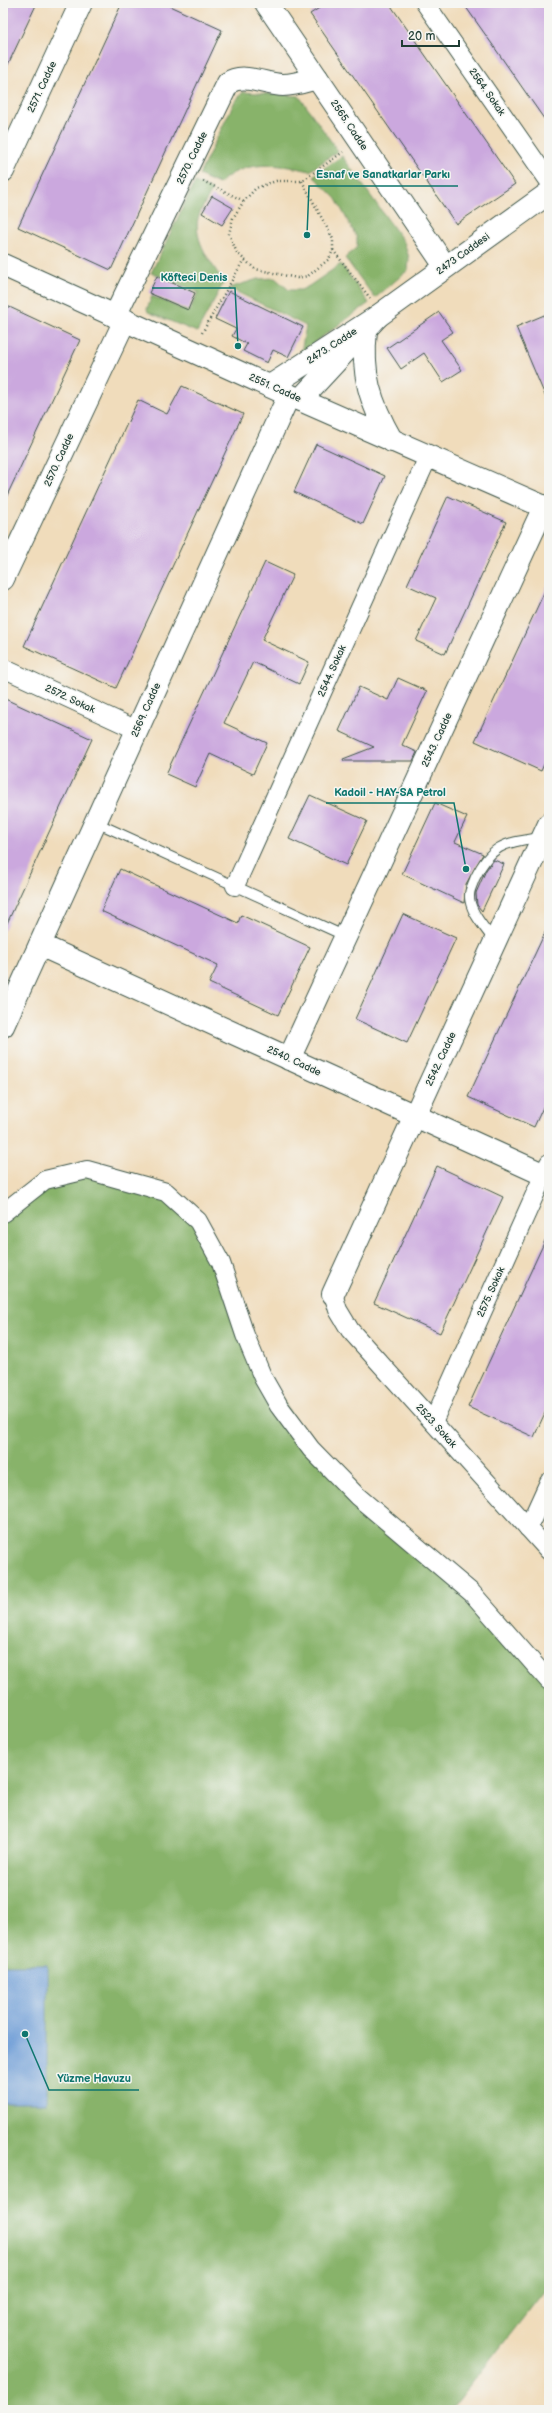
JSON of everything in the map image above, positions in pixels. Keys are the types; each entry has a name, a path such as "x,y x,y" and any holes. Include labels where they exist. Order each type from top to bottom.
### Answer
{"street":[{"name":"2571. Cadde","path":"3,171 81,3"},
{"name":"2565. Cadde","path":"266,3 445,266"},
{"name":"2564. Sokak","path":"425,3 549,181"},
{"name":"2570. Cadde","path":"3,579 120,318 228,83 234,78 242,78 269,84 289,85 317,78"},
{"name":"2473 Caddesi","path":"372,316 549,193"},
{"name":"2551. Cadde","path":"3,264 287,394 546,508"},
{"name":"2473. Cadde","path":"287,394 372,316"},
{"name":"2473. Cadde","path":"287,394 372,316"},
{"name":"2473. Cadde","path":"372,316 364,370 375,407 392,441"},
{"name":"2569. Cadde","path":"3,1026 138,730 287,394"},
{"name":"2544. Sokak","path":"235,886 428,457"},
{"name":"2543. Cadde","path":"289,1059 546,508"},
{"name":"2572. Sokak","path":"3,668 138,730"},
{"name":"2542. Cadde","path":"333,1294 546,830"},
{"name":"2540. Cadde","path":"40,945 415,1116 547,1172"},
{"path":"3,1213 45,1180 87,1170 166,1192 198,1221 221,1263 245,1335 263,1378 279,1406 311,1449 357,1496 472,1594 549,1680"},
{"name":"2575. Sokak","path":"433,1422 547,1172"},
{"name":"2523. Sokak","path":"333,1294 338,1310 350,1330 549,1551"},
{"path":"528,1528 549,1482"}],"lane":[{"path":"95,822 347,937"},
{"path":"495,942 473,912 469,891 484,859 495,850 514,841 546,830"}],"path":[{"path":"339,146 348,158"},
{"path":"302,181 333,240 333,250 329,259 308,276 297,278 255,270 244,261 232,244 230,234 233,218 244,201 256,188 276,181 302,181 343,152"},
{"path":"202,181 244,201"},
{"path":"333,250 372,316"},
{"path":"191,350 244,261"}],"green space":[{"path":"243,92 299,96 338,151 310,171 274,165 250,167 239,170 219,184 199,175 234,103"},
{"path":"342,156 404,242 409,258 408,270 375,298 345,258 357,247 357,238 336,199 313,176"},
{"path":"195,182 212,190 198,218 198,235 209,260 224,282 197,332 148,312 147,309 152,296 189,312 198,292 151,273"},
{"path":"341,264 369,303 301,352 306,326 229,288 258,279 275,278 289,290 301,290"},
{"path":"87,1170 166,1192 198,1221 245,1335 311,1449 472,1593 549,1681 549,2285 451,2410 3,2410 3,1213 45,1180"}],"water":[{"path":"3,1965 47,1965 47,2103 3,2103"}],"building":[{"path":"3,3 37,3 3,75"},
{"path":"122,3 163,3 222,30 111,270 18,227"},
{"path":"327,3 389,3 515,184 456,224 310,14"},
{"path":"463,3 549,3 549,126 492,44"},
{"path":"212,196 233,208 222,225 202,213"},
{"path":"157,276 195,293 188,310 149,293"},
{"path":"229,291 303,327 288,357 273,350 267,363 243,351 247,344 232,336 236,329 215,319"},
{"path":"3,304 80,340 3,504"},
{"path":"439,312 453,332 441,340 462,370 443,382 424,353 401,369 387,348"},
{"path":"549,313 549,405 516,327"},
{"path":"182,386 243,414 116,688 24,646 138,400 167,414"},
{"path":"316,444 385,476 363,524 294,492"},
{"path":"448,496 506,522 445,654 416,641 436,598 407,585"},
{"path":"265,562 293,575 262,640 309,662 299,684 253,662 224,723 267,743 253,774 210,754 195,787 166,774"},
{"path":"549,582 549,753 541,771 475,741"},
{"path":"398,678 427,691 402,745 417,752 413,761 344,761 343,759 374,747 339,731 359,687 388,700"},
{"path":"3,698 92,739 3,932"},
{"path":"310,795 367,821 346,865 289,839"},
{"path":"435,803 467,817 455,842 483,854 466,884 464,903 402,874"},
{"path":"494,860 504,864 482,911 477,905 476,893 486,870"},
{"path":"120,869 238,923 241,915 310,947 278,1015 209,983 218,965 101,911"},
{"path":"403,914 456,938 407,1043 355,1019"},
{"path":"549,924 549,1094 534,1127 468,1097"},
{"path":"437,1166 503,1197 440,1333 374,1303"},
{"path":"549,1232 549,1404 534,1437 468,1407"}],"place":[{"name":"Esnaf ve Sanatkarlar Parkı","path":"307,235"},
{"name":"Köfteci Denis","path":"238,346"},
{"name":"Kadoil - HAY-SA Petrol","path":"466,869"},
{"name":"Yüzme Havuzu","path":"25,2034"}]}
